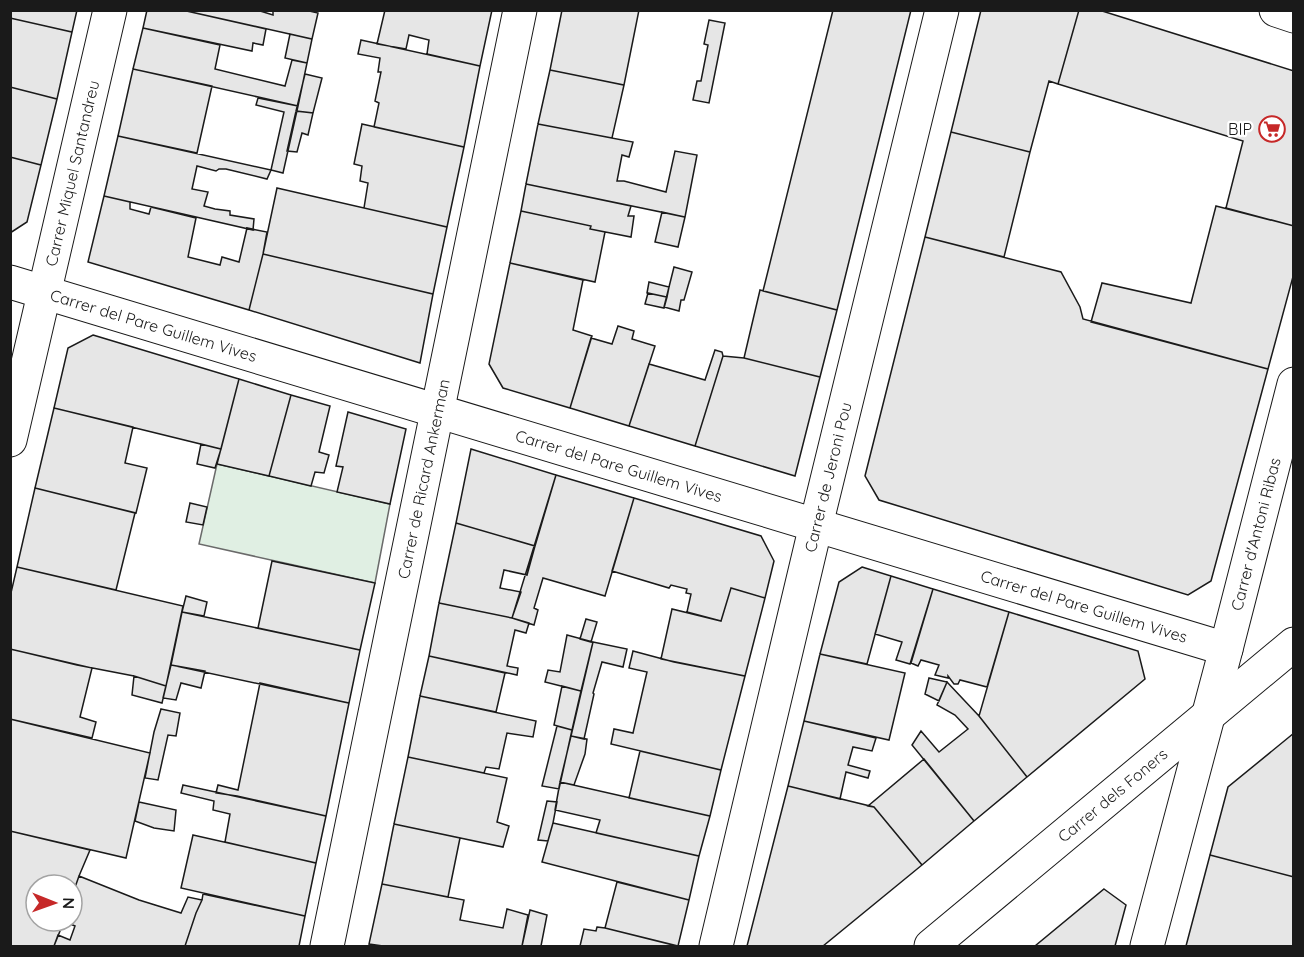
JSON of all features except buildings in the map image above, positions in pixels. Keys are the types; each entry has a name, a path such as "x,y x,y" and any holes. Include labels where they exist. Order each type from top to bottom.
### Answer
{"street":[{"name":"Carrer Miquel Santandreu","path":"10,440 110,10"},
{"name":"Carrer de Ricard Ankerman","path":"327,946 520,10"},
{"name":"Carrer de Jeroni Pou","path":"716,946 942,10"},
{"path":"1276,10 1293,16"},
{"name":"Carrer del Pare Guillem Vives","path":"10,282 1226,649"},
{"name":"Carrer d'Antoni Ribas","path":"1226,649 1293,384"},
{"name":"Carrer dels Foners","path":"931,946 1293,644"},
{"path":"1147,946 1226,649"}],"green space":[{"path":"217,464 390,504 375,583 199,544"}],"place":[{"name":"BIP","path":"1272,129"}]}
